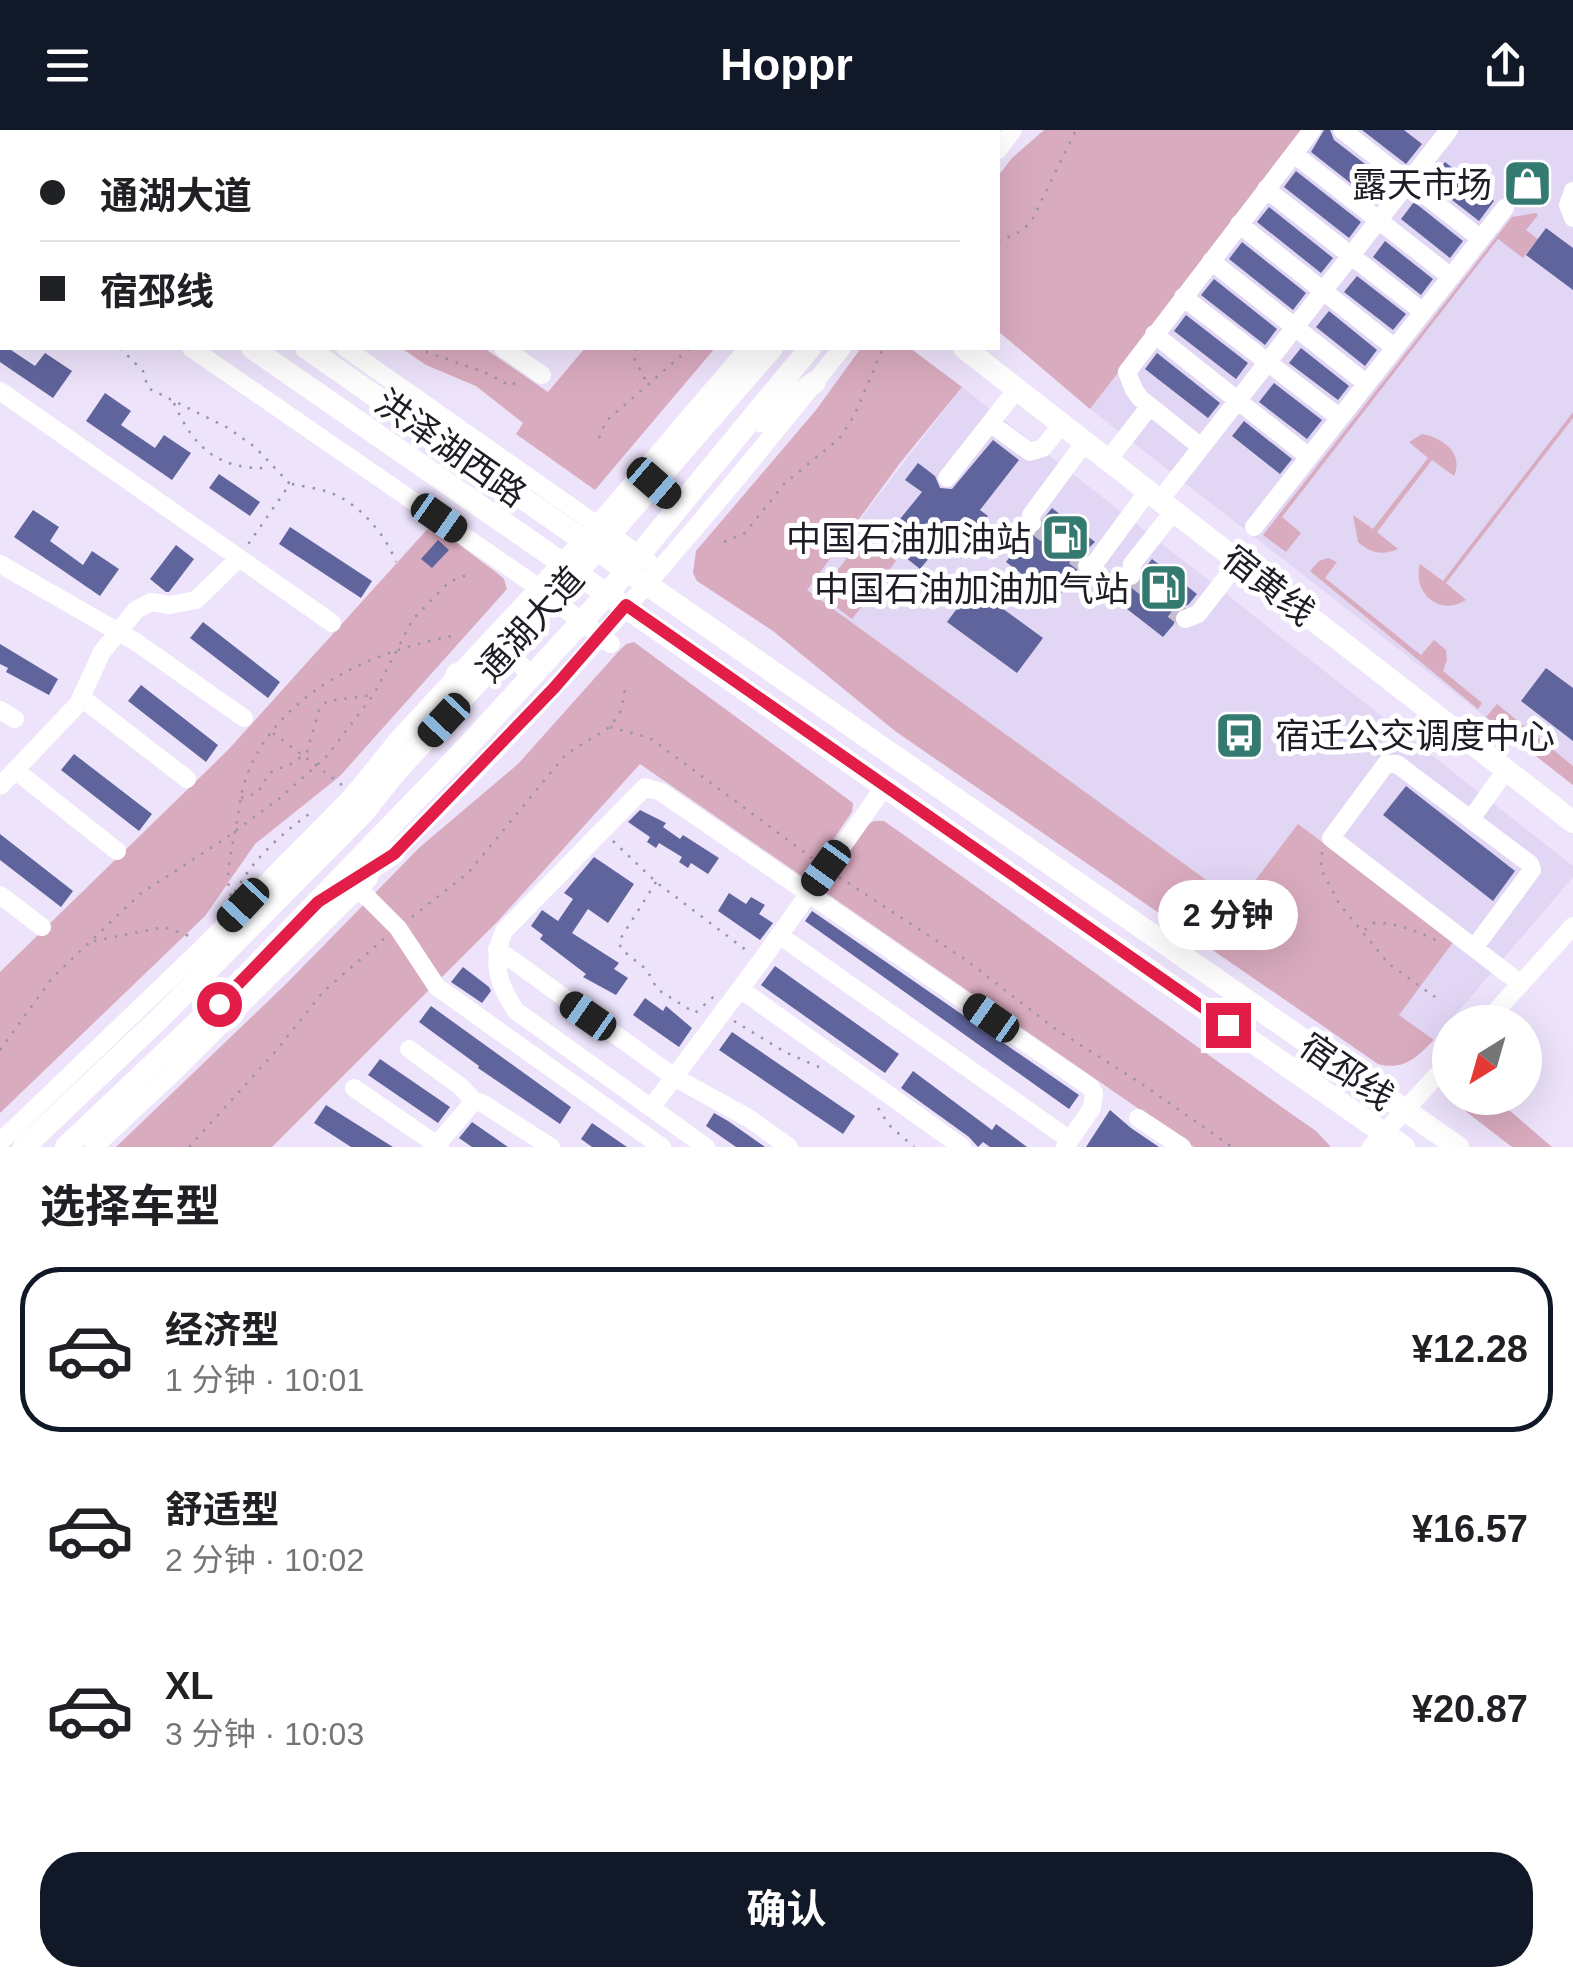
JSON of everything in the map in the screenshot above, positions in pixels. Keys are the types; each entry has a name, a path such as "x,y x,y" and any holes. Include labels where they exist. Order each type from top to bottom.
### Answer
{"main road":[{"name":"洪泽湖西路","path":"255,350 569,567"},
{"name":"洪泽湖西路","path":"309,350 597,537"},
{"name":"通湖大道","path":"24,1147 159,1019 364,812 506,652 545,593 654,483 770,350"},
{"name":"通湖大道","path":"66,1147 192,1030 533,676 597,634 617,599 648,571 680,506 808,350"},
{"name":"宿黄线","path":"967,350 1573,822"},
{"path":"737,437 815,382"},
{"name":"宿邳线","path":"597,537 1458,1147"},
{"name":"宿邳线","path":"569,567 1387,1142"},
{"path":"430,736 457,674"},
{"path":"318,902 394,854"}],"street":[{"path":"1201,448 1134,390 1127,372 1312,130"},
{"path":"1342,130 1480,240"},
{"path":"1088,566 1161,501 1449,130"},
{"path":"1294,154 1451,277"},
{"path":"1266,189 1423,312"},
{"path":"1573,191 1568,205 1573,218"},
{"path":"1254,527 1505,208"},
{"path":"1239,224 1395,348"},
{"path":"1211,260 1367,384"},
{"path":"1183,297 1340,418"},
{"path":"1154,334 1309,457"},
{"path":"94,1147 477,770 597,634 545,593 194,350"},
{"path":"348,350 597,537 746,350"},
{"path":"505,350 536,371"},
{"path":"648,571 840,350"},
{"path":"948,478 1017,388"},
{"path":"0,390 332,623"},
{"path":"1108,460 1150,406"},
{"path":"990,424 1030,452 1043,448 1062,424"},
{"path":"1032,523 1031,514 1085,442"},
{"path":"654,483 680,506"},
{"path":"1131,576 1132,564 1161,501"},
{"path":"0,786 82,698 102,652 144,604 196,600 238,559"},
{"path":"1185,619 1198,614 1239,562"},
{"path":"0,564 117,632 244,718"},
{"path":"0,1142 199,951 352,796 457,674 545,593"},
{"path":"506,652 533,676"},
{"path":"82,698 187,778"},
{"path":"1474,948 1532,870 1530,864 1396,764 1386,764 1331,838 1474,948 1521,984"},
{"path":"15,770 117,852"},
{"path":"1470,819 1506,770"},
{"path":"706,1147 516,1011 499,979 498,949 504,932 636,793 652,786 1090,1086 1094,1094 1092,1108 1067,1143 779,935"},
{"path":"651,1108 885,786"},
{"path":"362,892 398,928 438,987 662,1147"},
{"path":"0,895 42,927"},
{"path":"1502,1005 1573,926"},
{"path":"498,949 502,956 674,1077 750,1119 789,1147"},
{"path":"733,998 962,1147"},
{"path":"409,1049 460,1086 474,1102 482,1103 551,1147"},
{"path":"1387,1142 1404,1111 1432,1081"},
{"path":"354,1088 437,1146 474,1102"},
{"path":"1138,1118 1182,1147"}],"path":[{"path":"1000,241 1023,230 1032,220 1076,130"},
{"path":"122,350 143,371 148,388 228,428 255,448 290,484 331,493 350,504 382,534 396,562"},
{"path":"422,350 486,373 506,386 536,371"},
{"path":"636,350 634,358 648,386"},
{"path":"599,438 606,421 688,350"},
{"path":"724,542 745,532 785,483 846,431 883,350"},
{"path":"173,401 188,433 213,456 249,469 272,468"},
{"path":"238,559 290,484"},
{"path":"0,1050 52,978 140,894 236,831 316,766 353,725 374,694 413,619 449,582 468,575"},
{"path":"232,897 228,888 241,798 250,769 272,733 292,710 340,674 397,649 452,636"},
{"path":"189,1147 323,992 469,872 566,754 610,726 620,711 626,683"},
{"path":"241,798 258,793 269,774 304,756 327,700 374,694"},
{"path":"610,726 650,738 826,868 966,960 1054,1028 1232,1147"},
{"path":"272,733 347,788"},
{"path":"601,830 656,882 761,961"},
{"path":"1331,838 1320,860 1321,869 1340,905 1389,964 1435,998"},
{"path":"656,882 619,941 621,949 647,970 656,989 695,1014 716,992 733,998 734,1020 767,1042 830,1072"},
{"path":"1365,931 1373,923 1389,924 1415,928 1437,940"},
{"path":"89,941 164,926 198,940"},
{"path":"877,1106 890,1125 914,1147"}],"shaded area":[{"path":"1044,130 1306,130 1090,409 1000,333 1000,173"},
{"path":"1306,130 1573,130 1573,785 1090,409"},
{"path":"1536,213 1526,230 1538,239 1523,258 1498,239 1282,517 1301,533 1286,552 1263,535 1512,217"},
{"path":"404,350 487,350 548,392 583,350 713,350 595,490 516,434 523,423 476,386 426,365"},
{"path":"860,350 913,350 962,387 900,463 807,590 1238,903 1298,824 1454,941 1399,1015 1432,1042 1403,1064 1378,1064 895,731 773,631 697,581 693,573 696,551 816,410"},
{"path":"962,387 1573,866 1573,877 1464,1005 1432,1005 1432,1039 806,590"},
{"path":"1573,412 1573,418 1446,583 1466,600 1447,606 1430,599 1420,584 1420,564 1443,581"},
{"path":"1422,434 1450,448 1456,460 1454,476 1432,460 1377,532 1398,549 1372,551 1358,542 1353,515 1373,529 1428,458 1409,442"},
{"path":"432,524 504,579 507,589 340,776 255,844 205,916 0,1113 0,972 228,750"},
{"path":"864,536 896,561 852,619 819,594"},
{"path":"1328,558 1337,562 1325,578 1421,655 1434,640 1446,650 1443,671 1482,703 1478,709 1310,571"},
{"path":"634,642 853,803 852,812 806,879 640,764 498,921 272,1147 116,1147 286,984 420,847 518,764 618,652"},
{"path":"1497,704 1573,766 1573,785 1486,717"},
{"path":"884,821 938,859 1316,1131 1331,1147 1194,1147 819,888 865,826"},
{"path":"1470,1115 1515,1115 1552,1147 1512,1147"}],"building":[{"path":"1324,130 1330,130 1334,140 1391,184 1376,203 1311,152"},
{"path":"1362,130 1404,130 1422,144 1406,164"},
{"path":"1445,162 1494,201 1479,221 1429,182"},
{"path":"1296,171 1361,222 1349,238 1284,187"},
{"path":"1414,202 1463,241 1450,258 1401,219"},
{"path":"1269,207 1333,258 1321,273 1257,222"},
{"path":"1546,228 1573,248 1573,290 1526,255"},
{"path":"1385,241 1433,279 1421,295 1373,257"},
{"path":"1242,242 1306,293 1293,310 1229,259"},
{"path":"1357,276 1406,314 1393,330 1344,292"},
{"path":"1214,279 1277,329 1265,345 1201,295"},
{"path":"1329,311 1377,350 1365,366 1316,327"},
{"path":"1186,315 1248,363 1236,379 1174,331"},
{"path":"1301,348 1349,386 1338,400 1289,363"},
{"path":"0,350 11,350 35,366 45,353 72,371 53,398 0,362"},
{"path":"1157,353 1220,403 1208,418 1145,369"},
{"path":"1274,383 1322,420 1307,439 1259,402"},
{"path":"105,393 131,411 121,425 155,448 164,435 191,453 172,480 86,421"},
{"path":"1244,421 1292,459 1280,474 1232,436"},
{"path":"993,440 1019,460 980,510 988,516 975,533 960,521 920,569 905,557 922,536 900,519 922,492 905,480 918,463 935,476 940,488 952,489"},
{"path":"219,474 260,502 250,516 209,488"},
{"path":"1052,508 1095,542 1077,559 1077,573 1056,600 1006,562 1027,534 1040,532"},
{"path":"33,510 59,527 50,541 83,565 92,551 119,569 100,596 14,537"},
{"path":"290,527 372,581 361,598 279,544"},
{"path":"438,540 449,550 432,568 421,559"},
{"path":"176,545 194,559 166,592 150,579"},
{"path":"1152,559 1197,594 1175,612 1174,624 1163,637 1118,602 1129,588 1141,584 1144,569"},
{"path":"973,587 1043,638 1017,673 947,622"},
{"path":"203,622 280,682 268,698 190,638"},
{"path":"0,644 58,679 49,695 6,672 8,668 0,664"},
{"path":"1546,668 1573,688 1573,741 1521,701"},
{"path":"141,685 218,745 206,762 128,701"},
{"path":"74,754 152,814 139,831 61,770"},
{"path":"1406,786 1515,871 1493,901 1383,815"},
{"path":"640,810 666,823 663,827 680,839 683,835 719,858 708,874 691,863 688,868 679,862 682,857 659,843 656,848 647,842 650,837 628,822"},
{"path":"0,834 73,891 61,907 0,860"},
{"path":"594,857 634,884 608,923 588,909 572,933 619,963 614,969 628,978 616,995 583,977 586,974 540,939 543,935 531,926 542,910 558,921 573,899 564,893"},
{"path":"729,893 746,904 751,897 765,905 759,914 773,923 760,940 718,911"},
{"path":"812,911 1079,1095 1069,1109 805,921"},
{"path":"775,966 899,1054 885,1073 761,985"},
{"path":"463,967 489,987 491,991 482,1003 451,982"},
{"path":"645,998 663,1011 666,1006 692,1028 679,1047 633,1015"},
{"path":"431,1006 571,1107 560,1124 419,1022"},
{"path":"732,1032 855,1116 843,1134 719,1050"},
{"path":"380,1059 450,1107 438,1123 368,1075"},
{"path":"913,1071 992,1130 996,1124 1027,1147 990,1147 983,1142 978,1147 901,1088"},
{"path":"326,1105 393,1147 351,1147 314,1123"},
{"path":"1110,1110 1131,1128 1159,1147 1086,1147"},
{"path":"714,1113 765,1147 736,1147 706,1126"},
{"path":"472,1122 508,1147 472,1147 459,1138"},
{"path":"592,1123 627,1147 592,1147 581,1139"}],"tunnel":[{"path":"1032,523 1087,566"},
{"path":"1131,576 1185,619"}],"place":[{"name":"露天市场","path":"1527,184"},
{"name":"中国石油加油站","path":"1066,538"},
{"name":"中国石油加油加气站","path":"1164,588"},
{"name":"宿迁公交调度中心","path":"1240,735"}],"route":[{"path":"219,1004 318,902 394,854 554,688 626,605 1228,1025"}]}
